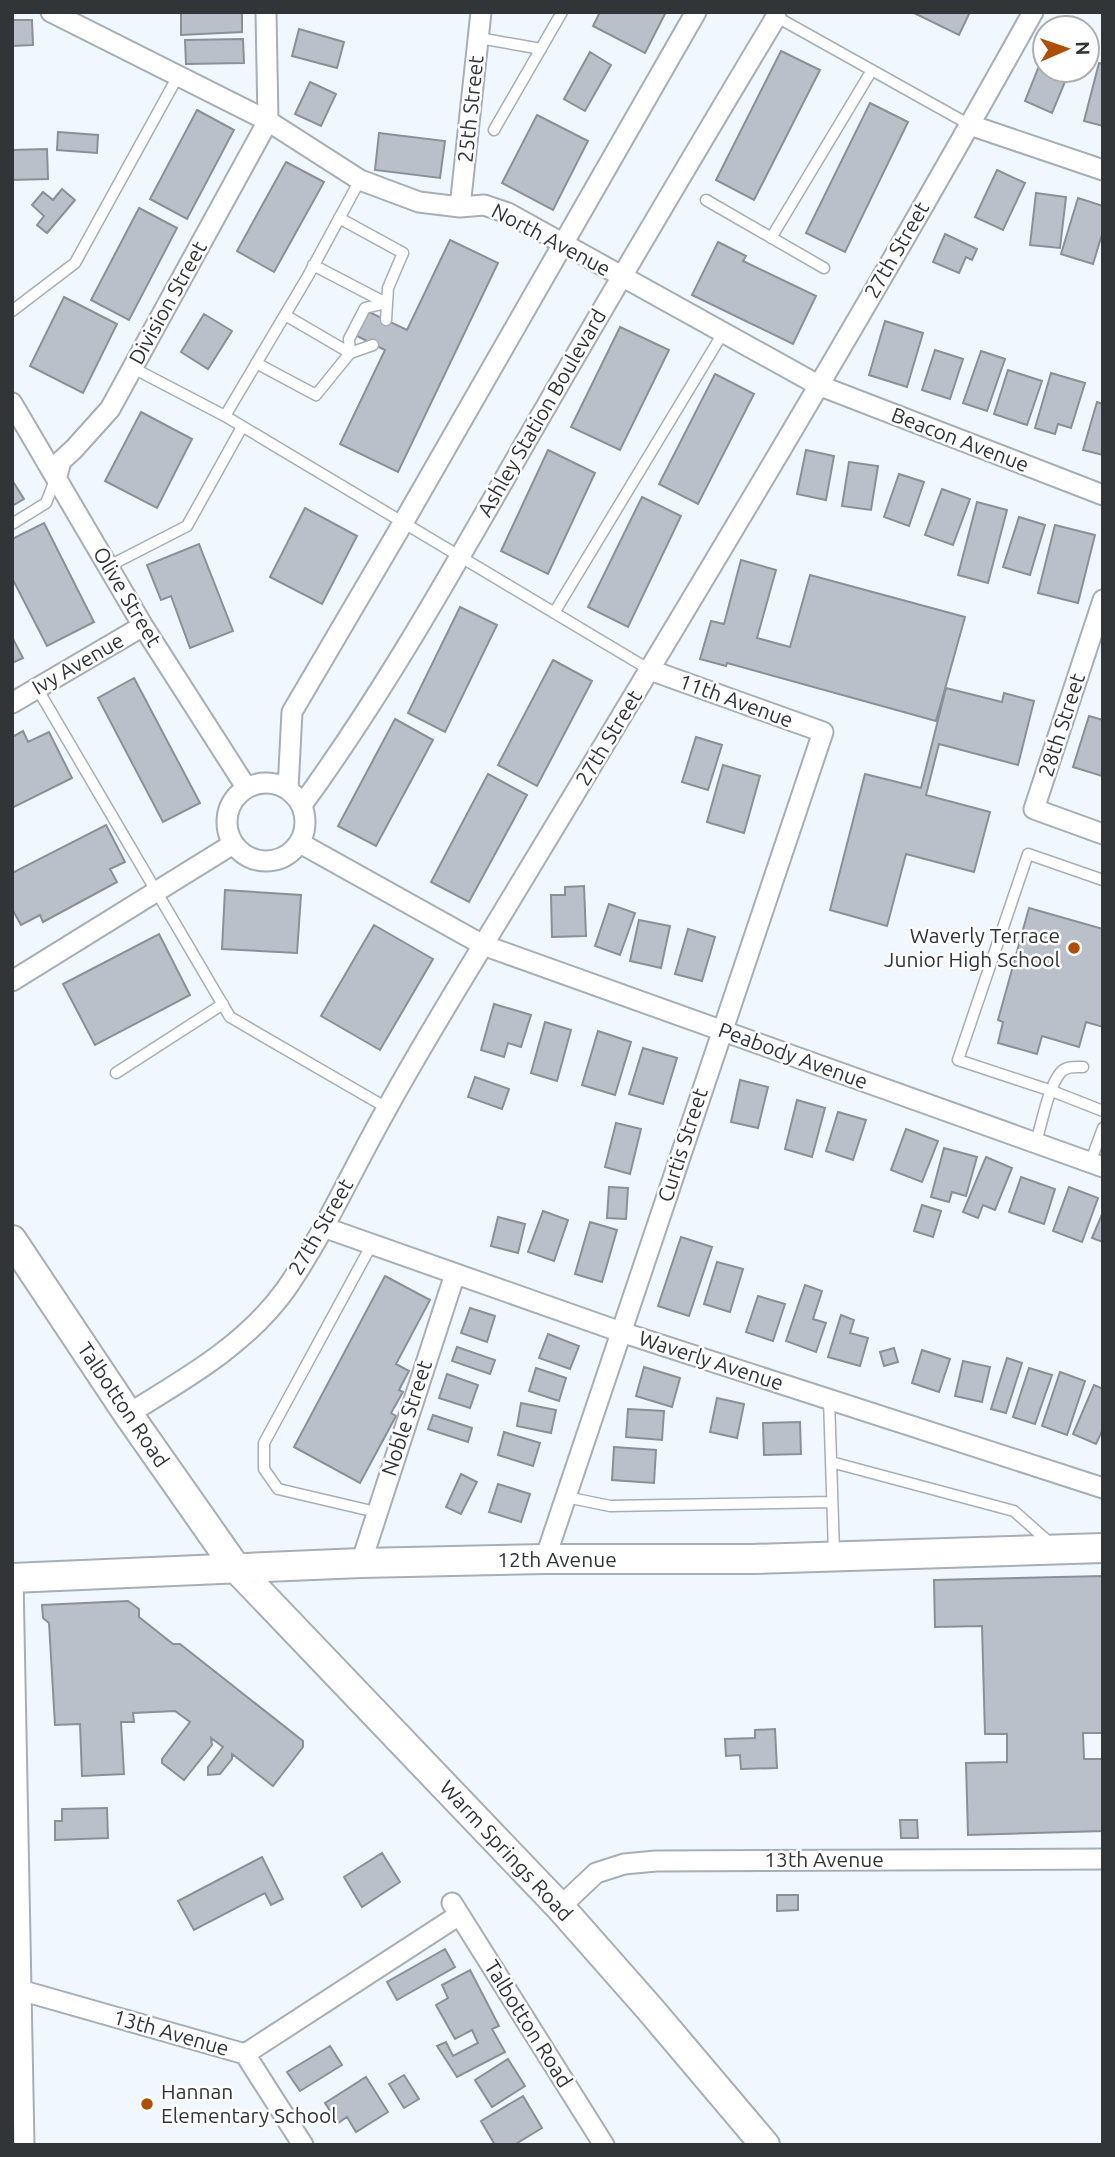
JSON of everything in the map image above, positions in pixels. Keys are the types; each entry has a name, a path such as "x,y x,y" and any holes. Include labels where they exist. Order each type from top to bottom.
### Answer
{"main road":[{"name":"Talbotton Road","path":"12,1240 128,1414 236,1568"},
{"name":"12th Avenue","path":"12,1578 361,1563 545,1559 752,1559 1103,1548"},
{"name":"Warm Springs Road","path":"236,1568 560,1907 650,2008 765,2145"}],"street":[{"name":"North Avenue","path":"51,12 268,121 360,180 419,202 460,207 484,205 508,213 818,385"},
{"path":"266,12 268,121"},
{"name":"25th Street","path":"460,207 481,12"},
{"path":"288,789 292,712 696,12"},
{"name":"27th Street","path":"128,1414 204,1367 261,1319 285,1289 323,1227 387,1108 818,385 1033,12"},
{"name":"Ashley Station Boulevard","path":"302,805 348,742 459,557 772,15"},
{"name":"Division Street","path":"57,476 61,461 110,409 268,121"},
{"path":"970,125 1103,170"},
{"name":"Beacon Avenue","path":"818,385 1103,495"},
{"name":"Olive Street","path":"12,403 143,626 246,787"},
{"name":"28th Street","path":"1103,600 1034,810 1103,834"},
{"name":"Ivy Avenue","path":"12,703 143,626"},
{"name":"11th Avenue","path":"650,670 823,732"},
{"name":"Curtis Street","path":"545,1559 823,732"},
{"path":"268,782 288,789 302,805 306,818 300,844 291,853 267,862 242,854 228,833 229,807 236,796 246,787 268,782"},
{"path":"12,981 233,844"},
{"path":"300,844 483,945"},
{"name":"Peabody Avenue","path":"483,945 1096,1165"},
{"name":"Waverly Avenue","path":"323,1227 621,1332 1103,1488"},
{"name":"Noble Street","path":"361,1563 455,1274"},
{"path":"12,1578 16,1990 24,2145"},
{"name":"13th Avenue","path":"560,1907 596,1873 624,1864 656,1861 1103,1859"},
{"name":"13th Avenue","path":"16,1990 245,2054 456,1909"},
{"name":"Talbotton Road","path":"456,1909 604,2145"},
{"path":"245,2054 303,2145"}],"lane":[{"path":"494,130 562,12"},
{"path":"772,15 970,125"},
{"path":"479,38 541,49"},
{"path":"771,237 872,70"},
{"path":"12,311 75,263 178,76"},
{"path":"225,416 360,180"},
{"path":"706,201 824,268"},
{"path":"339,218 403,253 388,288 386,320"},
{"path":"313,265 386,303"},
{"path":"350,354 349,339 365,308 386,303"},
{"path":"285,314 350,354"},
{"path":"554,614 723,333"},
{"path":"256,363 316,394 350,354 373,345"},
{"path":"133,368 225,416 650,670"},
{"path":"109,566 187,526 242,427"},
{"path":"12,524 47,503 57,476"},
{"path":"37,688 230,1017 387,1108"},
{"path":"1103,880 1028,854 958,1060 1052,1090 1103,1111"},
{"path":"116,1073 223,1004"},
{"path":"1036,1142 1052,1090 1061,1072 1069,1067 1083,1067"},
{"path":"1096,1165 1103,1128"},
{"path":"372,1244 264,1443 264,1469 278,1489 376,1512"},
{"path":"829,1399 834,1556"},
{"path":"831,1462 1014,1511 1058,1549"},
{"path":"566,1497 610,1506 832,1502"}],"building":[{"path":"181,12 242,12 242,32 181,35"},
{"path":"600,12 666,12 645,53 593,26"},
{"path":"912,12 970,12 959,35"},
{"path":"12,20 32,20 33,45 12,46"},
{"path":"299,29 344,42 337,68 292,56"},
{"path":"243,39 244,63 186,64 185,40"},
{"path":"781,51 820,70 754,200 716,180"},
{"path":"590,52 611,65 585,111 564,99"},
{"path":"1103,64 1103,126 1084,121 1094,84 1101,84"},
{"path":"310,82 336,94 321,126 295,114"},
{"path":"1032,84 1064,84 1052,113 1025,101"},
{"path":"870,103 908,122 845,252 806,233"},
{"path":"197,110 234,130 187,219 150,199"},
{"path":"537,115 588,141 553,210 502,183"},
{"path":"58,132 98,135 97,153 57,150"},
{"path":"379,133 445,141 440,178 375,170"},
{"path":"47,149 48,179 12,180 12,150"},
{"path":"286,162 324,182 274,272 237,251"},
{"path":"997,170 1025,183 1003,230 975,217"},
{"path":"62,189 75,200 47,233 37,225 44,216 32,205 43,192 53,200"},
{"path":"1036,193 1066,197 1060,248 1030,245"},
{"path":"1078,198 1103,206 1103,231 1093,264 1061,254"},
{"path":"139,208 177,228 129,320 91,300"},
{"path":"945,234 977,249 972,260 966,257 959,273 933,262"},
{"path":"450,240 498,263 398,472 340,444 385,350 355,335 367,311 407,330"},
{"path":"718,242 746,256 743,261 816,296 793,344 692,295"},
{"path":"64,297 117,324 83,393 30,366"},
{"path":"204,314 232,331 208,369 181,352"},
{"path":"885,321 923,333 907,387 869,375"},
{"path":"620,327 669,350 620,450 571,427"},
{"path":"935,350 963,359 950,399 922,390"},
{"path":"981,351 1005,359 987,411 963,403"},
{"path":"1008,370 1042,381 1027,425 994,414"},
{"path":"1051,373 1085,383 1071,428 1058,424 1055,434 1035,428"},
{"path":"715,374 754,394 698,504 659,484"},
{"path":"1097,402 1103,404 1103,455 1083,450"},
{"path":"141,412 192,439 157,508 105,481"},
{"path":"548,450 595,473 548,574 501,551"},
{"path":"806,450 834,456 826,500 797,494"},
{"path":"849,462 878,466 871,510 842,506"},
{"path":"899,474 924,482 909,526 884,517"},
{"path":"12,480 24,499 12,506"},
{"path":"942,489 970,499 953,545 925,535"},
{"path":"642,497 681,516 628,627 588,607"},
{"path":"977,502 1007,510 988,583 958,575"},
{"path":"305,508 357,536 322,604 270,577"},
{"path":"1019,517 1045,525 1030,575 1003,567"},
{"path":"44,523 94,622 47,646 12,578 12,539"},
{"path":"1055,525 1095,535 1078,603 1038,593"},
{"path":"199,544 233,631 190,648 171,596 161,600 147,565"},
{"path":"741,560 776,570 757,638 790,647 810,575 965,617 936,721 727,663 726,666 700,659 711,621 724,624"},
{"path":"460,607 497,625 445,732 408,713"},
{"path":"12,637 23,658 12,663"},
{"path":"553,660 592,681 537,786 498,765"},
{"path":"134,678 200,803 163,822 98,698"},
{"path":"946,688 1002,702 1004,693 1034,701 1018,765 939,744 926,795 990,812 974,872 906,854 887,926 830,910 865,774 921,788"},
{"path":"1089,716 1103,720 1102,776 1073,767"},
{"path":"395,719 433,740 376,846 338,826"},
{"path":"23,731 28,742 49,732 72,778 12,808 12,737"},
{"path":"696,737 722,745 708,790 682,782"},
{"path":"723,765 760,776 744,833 707,822"},
{"path":"488,774 527,795 469,902 431,882"},
{"path":"106,825 125,862 110,869 117,882 43,922 40,915 21,925 12,909 12,873"},
{"path":"584,886 586,936 552,937 551,895 565,895 565,887"},
{"path":"225,890 301,895 297,953 222,949"},
{"path":"609,904 635,913 620,955 595,946"},
{"path":"1029,908 1103,929 1103,1027 1086,1022 1079,1047 1042,1036 1037,1054 998,1043 1003,1022 998,1020"},
{"path":"639,920 670,926 661,968 630,961"},
{"path":"374,925 433,959 380,1050 321,1016"},
{"path":"688,929 715,937 702,981 675,974"},
{"path":"159,934 190,995 95,1045 63,984"},
{"path":"494,1004 531,1015 521,1047 508,1043 504,1057 481,1050"},
{"path":"545,1022 571,1030 557,1081 531,1073"},
{"path":"598,1031 631,1042 615,1095 582,1085"},
{"path":"643,1048 677,1058 663,1104 629,1094"},
{"path":"475,1077 509,1089 502,1109 468,1097"},
{"path":"740,1080 768,1087 758,1128 731,1122"},
{"path":"797,1100 825,1108 812,1157 785,1149"},
{"path":"838,1112 866,1120 853,1160 826,1151"},
{"path":"616,1123 641,1129 630,1174 605,1167"},
{"path":"906,1129 938,1141 922,1182 891,1170"},
{"path":"944,1148 977,1157 966,1196 952,1192 949,1202 931,1197"},
{"path":"986,1157 1012,1168 995,1210 983,1205 978,1218 963,1212"},
{"path":"1021,1177 1055,1189 1044,1224 1009,1212"},
{"path":"609,1187 628,1188 626,1219 607,1218"},
{"path":"1069,1187 1098,1198 1082,1242 1053,1231"},
{"path":"922,1205 941,1211 933,1237 914,1231"},
{"path":"543,1211 568,1220 554,1261 528,1252"},
{"path":"1103,1212 1103,1242 1092,1238"},
{"path":"498,1217 525,1224 518,1253 491,1246"},
{"path":"590,1222 617,1230 602,1282 575,1274"},
{"path":"681,1237 712,1247 689,1316 658,1306"},
{"path":"717,1262 743,1269 730,1312 704,1304"},
{"path":"385,1276 430,1300 396,1364 409,1371 399,1390 403,1392 391,1413 396,1416 360,1483 294,1447"},
{"path":"805,1285 822,1291 813,1319 826,1323 816,1352 786,1341"},
{"path":"758,1296 785,1304 773,1341 746,1332"},
{"path":"470,1308 495,1316 487,1342 461,1333"},
{"path":"841,1315 854,1320 850,1333 868,1338 860,1366 828,1357"},
{"path":"548,1334 579,1346 570,1369 539,1358"},
{"path":"457,1347 495,1360 490,1374 452,1361"},
{"path":"894,1348 898,1362 884,1366 880,1352"},
{"path":"922,1350 950,1359 939,1392 912,1383"},
{"path":"1007,1358 1022,1363 1006,1413 991,1409"},
{"path":"963,1361 990,1367 982,1402 955,1396"},
{"path":"644,1367 680,1378 672,1407 636,1396"},
{"path":"536,1368 566,1378 559,1401 529,1391"},
{"path":"1029,1368 1052,1375 1035,1424 1013,1417"},
{"path":"1060,1372 1085,1381 1067,1435 1042,1426"},
{"path":"447,1374 478,1385 470,1408 439,1398"},
{"path":"1094,1385 1103,1389 1103,1429 1096,1444 1073,1434"},
{"path":"717,1398 744,1404 737,1438 710,1432"},
{"path":"521,1403 556,1410 551,1433 517,1426"},
{"path":"628,1409 664,1411 662,1440 626,1437"},
{"path":"433,1415 472,1428 468,1442 428,1429"},
{"path":"800,1422 801,1454 764,1455 763,1423"},
{"path":"504,1432 540,1443 533,1466 498,1455"},
{"path":"614,1447 656,1450 654,1483 612,1480"},
{"path":"461,1474 477,1482 461,1514 446,1507"},
{"path":"498,1484 530,1494 521,1522 489,1512"},
{"path":"1103,1576 1103,1733 1083,1733 1084,1759 1103,1759 1103,1831 968,1835 966,1763 1007,1762 1007,1734 985,1734 982,1626 935,1627 934,1580"},
{"path":"128,1601 139,1609 139,1617 173,1644 180,1644 303,1741 303,1747 273,1786 232,1754 232,1759 220,1774 208,1775 208,1767 223,1747 211,1738 212,1745 184,1780 162,1763 162,1759 190,1722 175,1711 133,1713 134,1722 121,1722 124,1774 82,1776 80,1724 55,1725 49,1623 43,1618 42,1605"},
{"path":"775,1729 777,1768 741,1769 740,1755 726,1756 725,1739 755,1738 755,1730"},
{"path":"107,1808 108,1838 55,1840 55,1821 62,1821 62,1809"},
{"path":"900,1820 917,1820 918,1838 901,1838"},
{"path":"382,1853 400,1882 362,1907 344,1877"},
{"path":"262,1857 283,1899 271,1905 265,1893 194,1930 178,1901"},
{"path":"777,1895 798,1895 798,1910 777,1911"},
{"path":"445,1949 455,1967 397,2000 387,1982"},
{"path":"470,1970 499,2026 492,2029 505,2052 457,2077 437,2046 446,2042 453,2056 478,2043 472,2030 455,2039 436,2005 448,1998 442,1985"},
{"path":"330,2046 342,2065 300,2091 287,2072"},
{"path":"508,2059 525,2086 492,2107 475,2080"},
{"path":"404,2075 419,2099 404,2108 389,2084"},
{"path":"366,2077 388,2112 356,2132 347,2117 338,2123 325,2103"},
{"path":"523,2096 542,2128 514,2145 495,2145 481,2121"}],"place":[{"name":"Waverly Terrace Junior High School","path":"1074,948"},
{"name":"Hannan Elementary School","path":"147,2104"}]}
